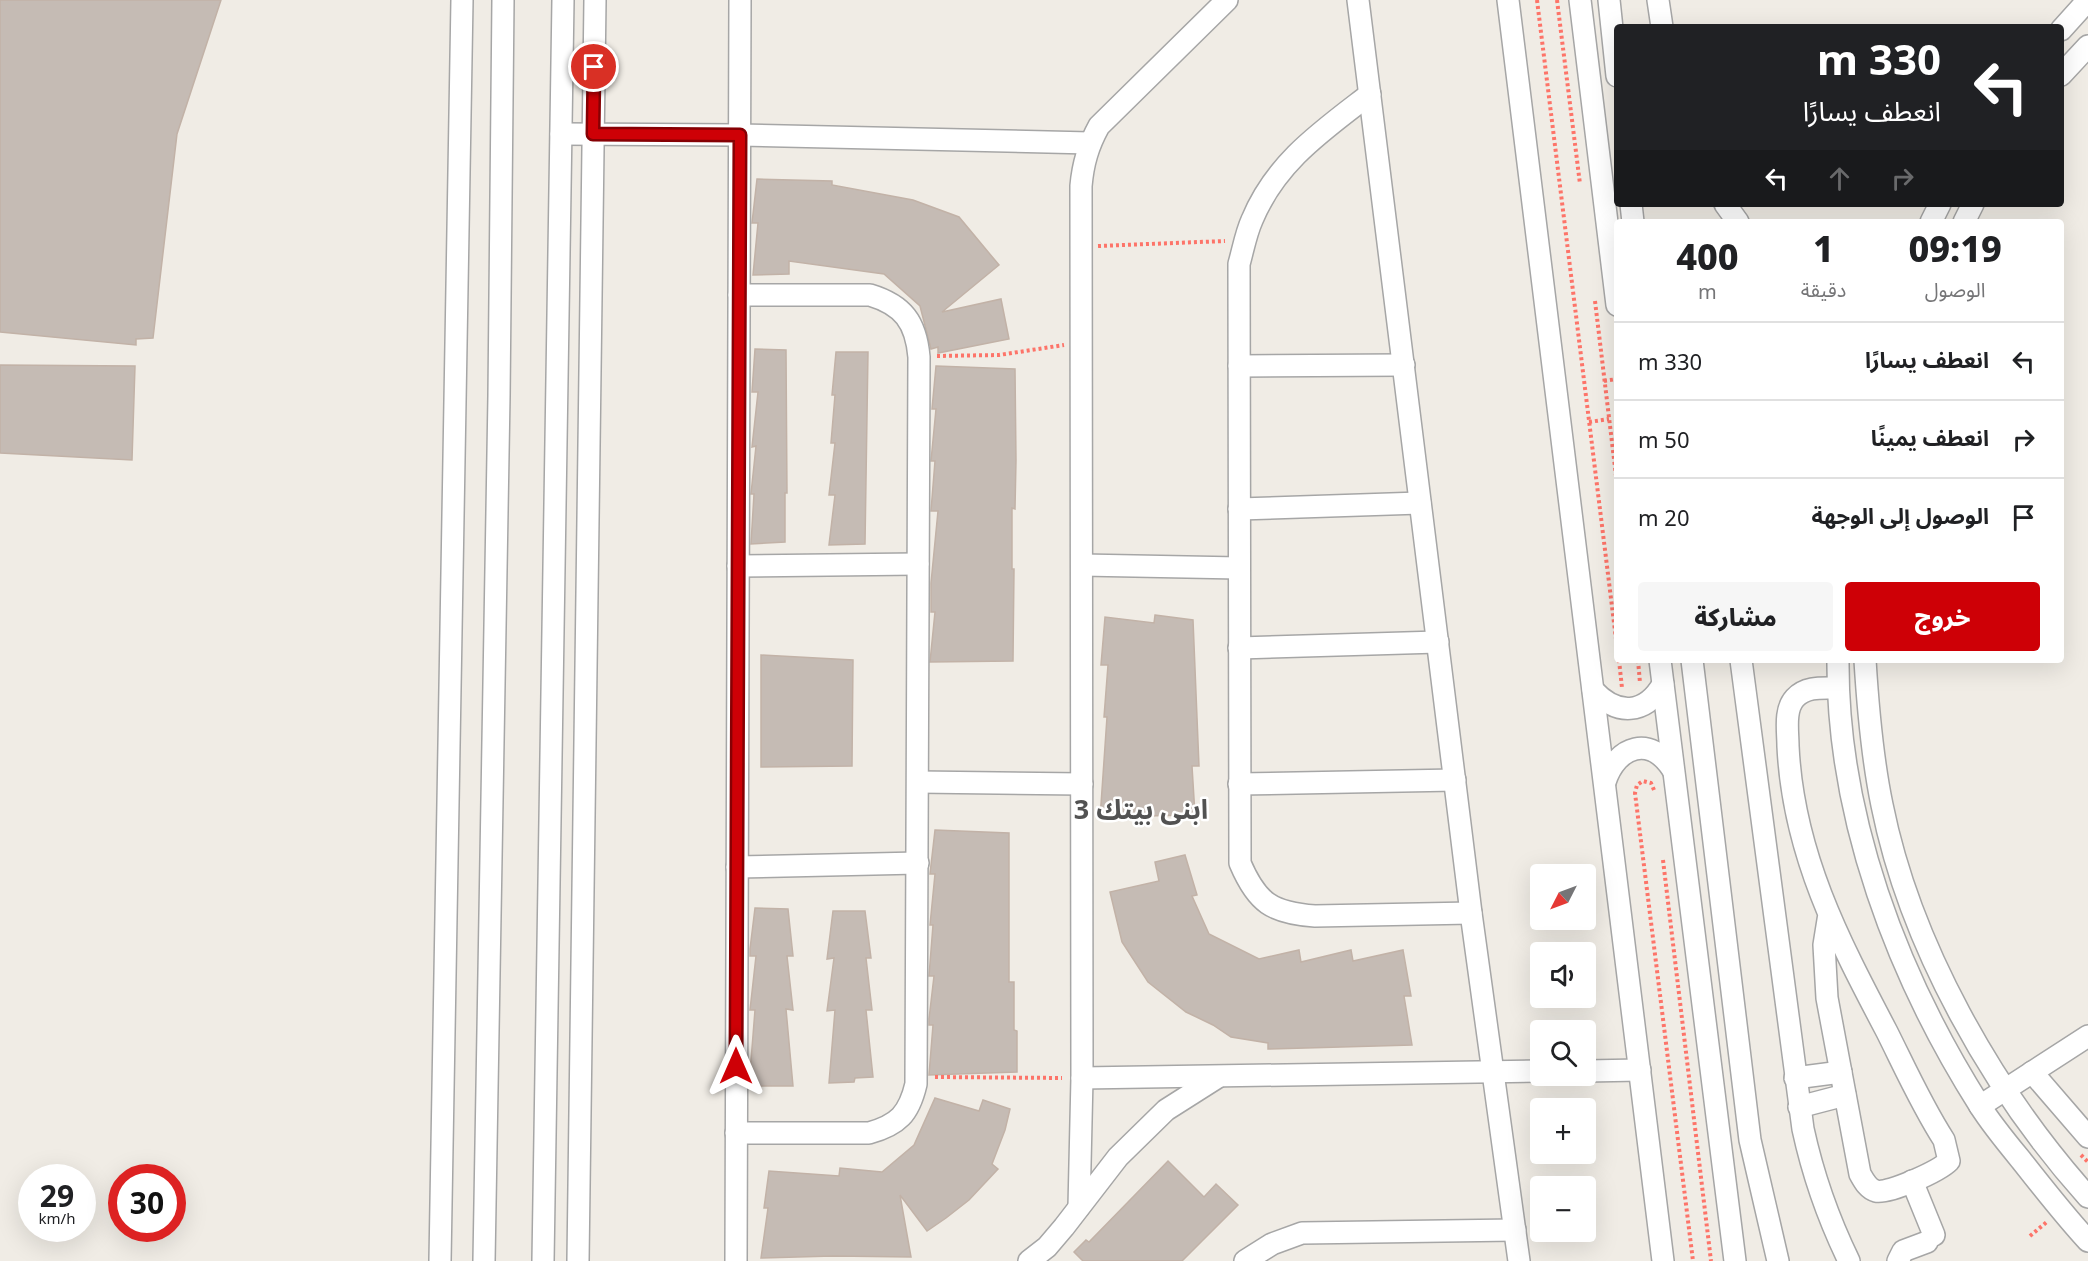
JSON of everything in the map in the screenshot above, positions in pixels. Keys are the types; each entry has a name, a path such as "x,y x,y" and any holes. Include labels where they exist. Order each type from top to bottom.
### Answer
{"street":[{"path":"440,1261 462,0"},
{"path":"484,1261 499,396 503,0"},
{"path":"543,1261 563,0"},
{"path":"578,1261 595,0"},
{"path":"736,1261 740,0"},
{"path":"1079,1207 1082,1078 1083,164 1090,143 1100,126 1113,111 1227,0"},
{"path":"1358,0 1471,914 1519,1261"},
{"path":"1508,0 1663,1261"},
{"path":"1580,0 1614,280"},
{"path":"1594,0 1611,27"},
{"path":"1609,0 1614,52"},
{"path":"1658,0 1662,24"},
{"path":"2064,27 2088,0"},
{"path":"2064,72 2088,46"},
{"path":"1370,94 1303,146 1273,180 1251,220 1239,264 1240,863 1250,886 1268,904 1290,914 1315,916 1471,914"},
{"path":"561,134 740,135 1090,143"},
{"path":"736,1133 869,1133 886,1128 901,1117 912,1102 916,1077 918,863 919,357 913,326 902,311 888,300 870,295 739,295"},
{"path":"1239,366 1404,365"},
{"path":"1239,508 1420,503"},
{"path":"738,566 918,564"},
{"path":"1082,565 1239,568"},
{"path":"1239,648 1438,642"},
{"path":"1660,663 1735,1261"},
{"path":"1692,663 1750,1140 1778,1261"},
{"path":"1741,663 1799,1107 1812,1169 1822,1199 1849,1261"},
{"path":"1838,663 1838,688 1846,763 1861,837 1883,910 1910,980 1945,1047 1980,1106 2060,1210 2088,1241"},
{"path":"1865,663 1869,728 1882,806 1903,883 1937,967 1968,1028 2007,1089 2049,1150 2088,1197"},
{"path":"1593,690 1612,706 1624,709 1637,708 1648,703 1657,695 1663,684"},
{"path":"1829,914 1824,945 1827,998 1860,1174 1865,1183 1874,1191 1885,1191 1942,1168 1949,1161 1948,1150 1846,954 1803,846 1794,806 1789,766 1788,714 1794,699 1808,689 1838,688"},
{"path":"1605,782 1615,760 1635,749 1646,749 1658,753 1667,760 1673,770"},
{"path":"1239,784 1455,780"},
{"path":"918,782 1082,784"},
{"path":"737,867 918,863"},
{"path":"1980,1106 2088,1036"},
{"path":"1596,1071 1640,1070"},
{"path":"1082,1078 1530,1071"},
{"path":"1795,1078 1841,1072"},
{"path":"2032,1072 2088,1137"},
{"path":"1029,1261 1047,1247 1118,1157 1166,1110 1219,1076"},
{"path":"1799,1107 1845,1095"},
{"path":"1721,1138 1750,1140"},
{"path":"1898,1261 1903,1251 1931,1238 1912,1181"},
{"path":"1245,1261 1272,1244 1302,1233 1515,1230"}],"path":[{"path":"1537,0 1614,623"},
{"path":"1557,0 1582,195"},
{"path":"1082,246 1246,240"},
{"path":"1594,300 1614,456"},
{"path":"919,357 999,355 1082,342"},
{"path":"1604,381 1614,379"},
{"path":"1589,422 1610,419"},
{"path":"1619,663 1623,693"},
{"path":"1638,663 1641,693"},
{"path":"1655,792 1651,783 1646,781 1640,782 1635,788 1693,1261"},
{"path":"1662,854 1711,1261"},
{"path":"916,1077 1082,1078"}],"building":[{"path":"0,0 221,0 177,134 153,338 136,339 136,345 0,332"},
{"path":"757,179 832,181 832,185 913,200 959,217 999,265 942,312 1001,299 1009,339 938,353 938,347 931,349 920,306 884,274 789,261 789,274 753,275 758,223 752,223"},
{"path":"755,349 786,350 785,542 751,544 754,494 751,494 756,446 752,447 758,392 752,392"},
{"path":"836,352 868,352 865,544 829,545 835,495 829,495 835,443 831,443"},
{"path":"0,365 135,366 132,460 0,453"},
{"path":"936,366 1015,369 1015,509 1012,508 1013,661 930,662 935,612 931,612 931,583 938,511 931,511 935,461 931,461 936,409 932,409"},
{"path":"1155,615 1193,620 1199,766 1192,766 1195,815 1144,816 1144,818 1121,820 1100,819 1107,717 1104,717 1108,665 1101,665 1105,617 1154,623"},
{"path":"761,655 853,660 852,766 761,767"},
{"path":"935,830 1009,833 1009,982 1014,982 1017,1072 929,1075 933,1025 929,1025 929,1019 934,976 929,976 933,925 930,925 935,874 930,874"},
{"path":"1185,855 1197,895 1192,896 1209,934 1259,959 1299,950 1301,962 1351,950 1353,961 1403,950 1411,996 1404,996 1412,1045 1268,1049 1268,1043 1231,1037 1186,1012 1148,982 1122,942 1110,892 1159,881 1155,862"},
{"path":"755,908 788,909 793,956 787,956 793,1010 786,1009 793,1086 749,1086 755,1010 750,1010 756,956 750,956 750,949"},
{"path":"833,911 865,911 871,958 866,958 872,1010 866,1010 873,1077 855,1078 854,1082 829,1083 835,1010 827,1011 834,958 827,959"},
{"path":"935,1098 979,1111 983,1100 1010,1109 992,1164 998,1169 969,1200 946,1218 927,1231 900,1195 911,1257 761,1258 768,1208 764,1208 769,1171 839,1176 840,1168 882,1172 914,1145"},
{"path":"1168,1161 1204,1197 1216,1184 1238,1205 1182,1261 1083,1261 1074,1252 1086,1240 1089,1242"}],"district":[{"name":"ابنى بيتك 3","path":"1141,810"}],"route":[{"path":"594,67 593,134 740,135 736,1066"}]}
